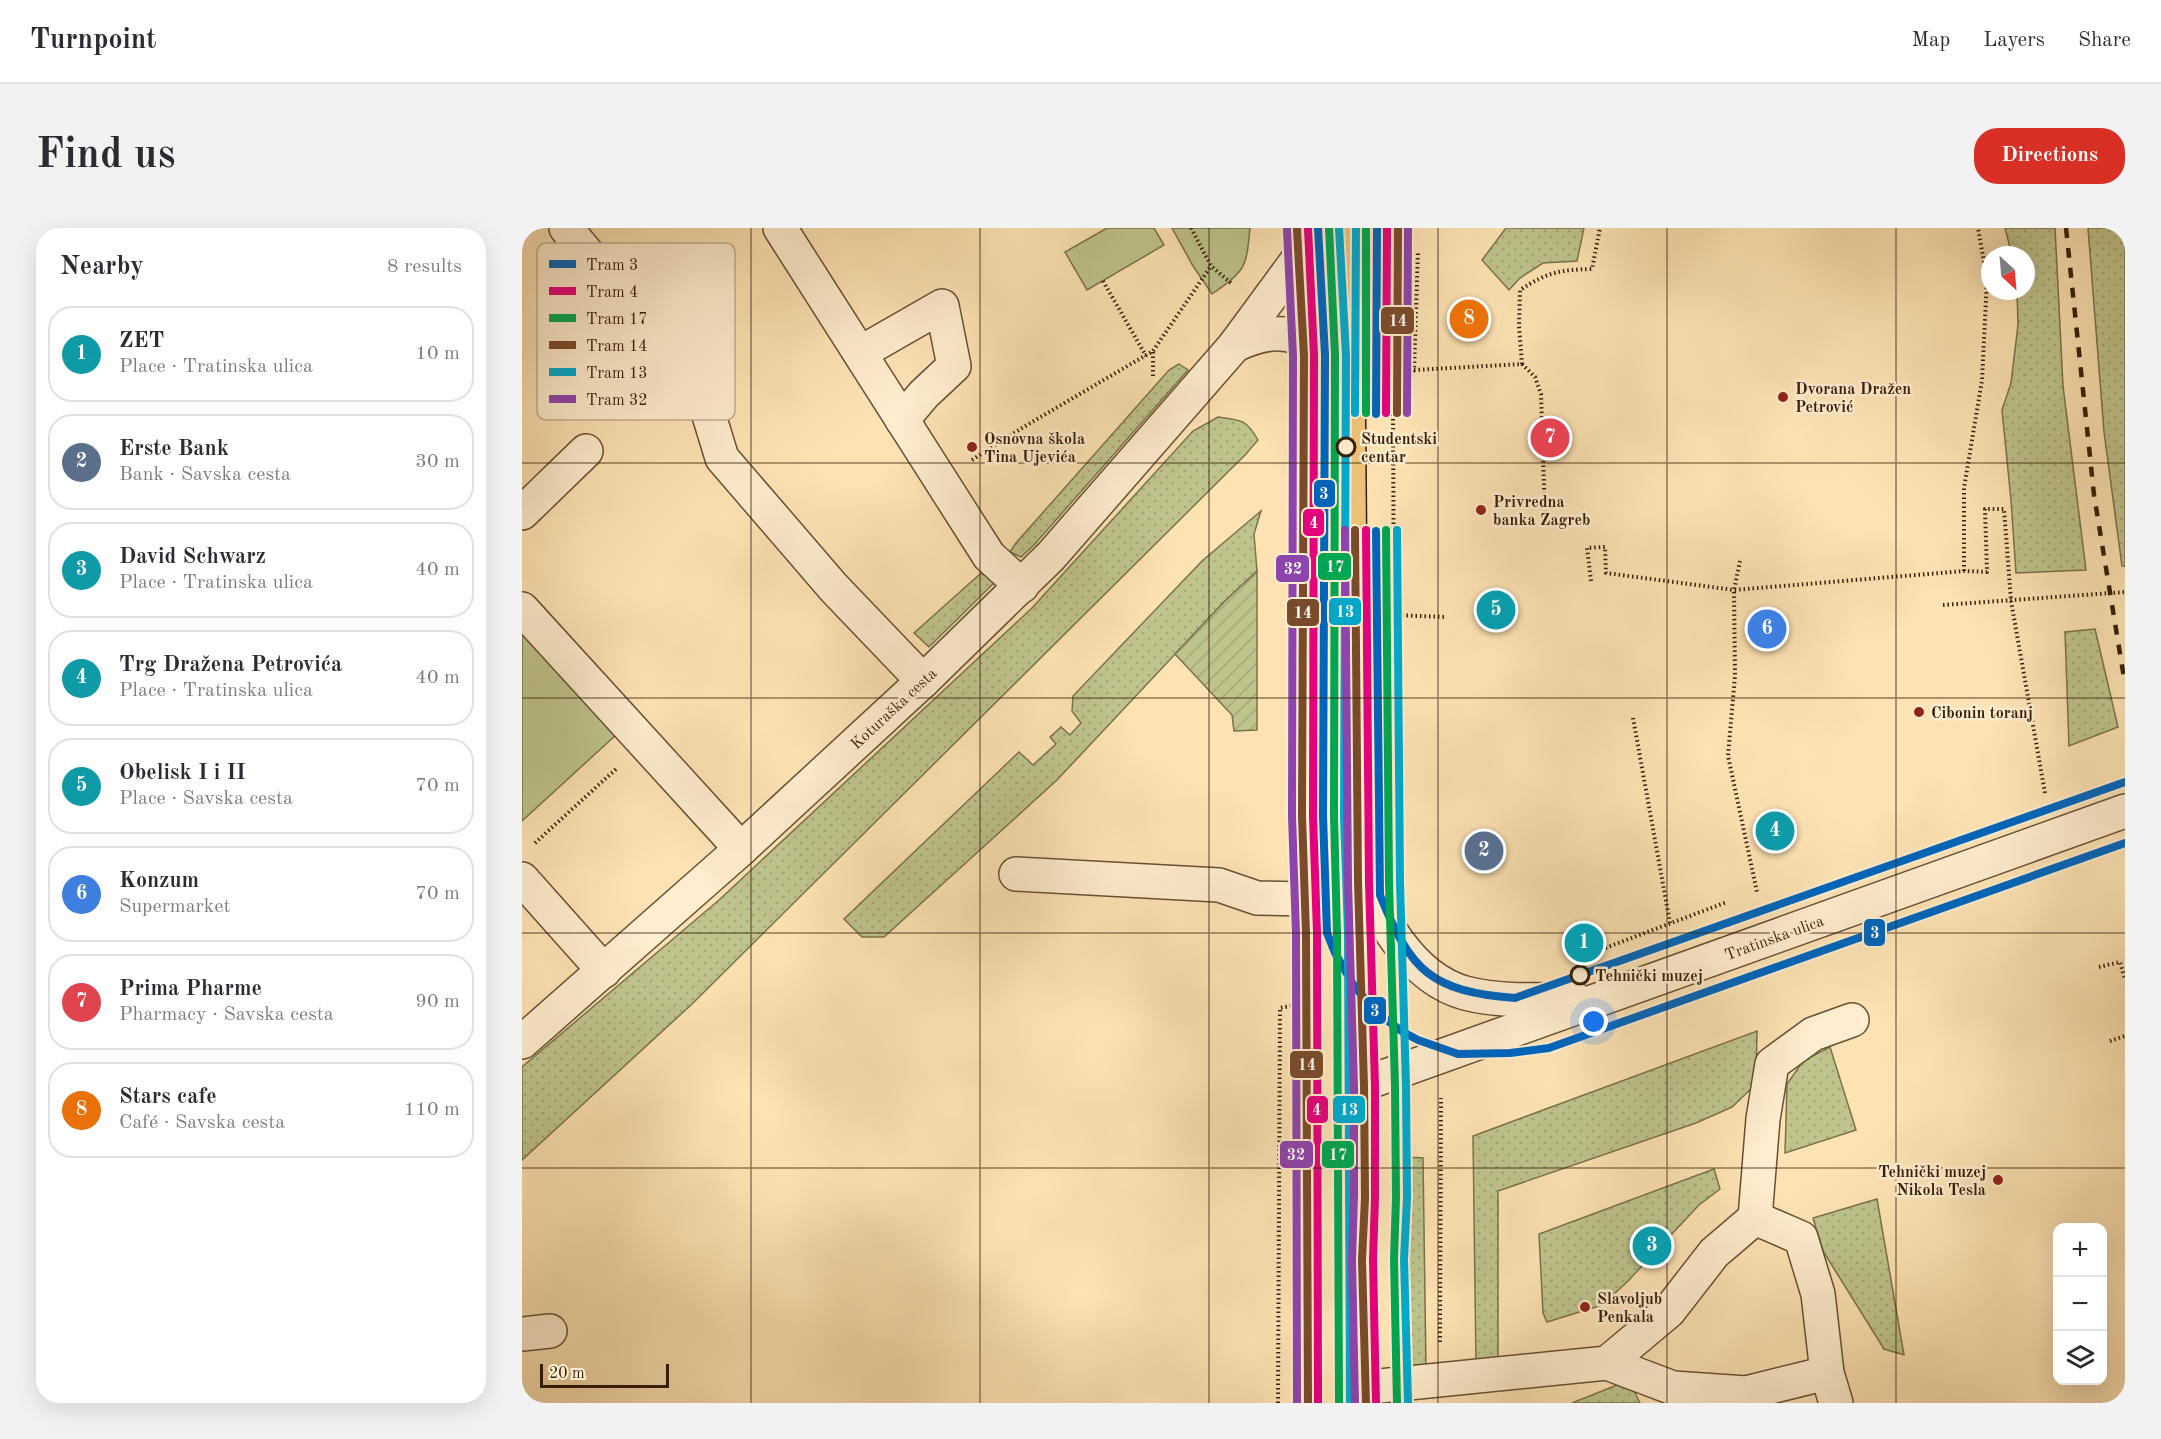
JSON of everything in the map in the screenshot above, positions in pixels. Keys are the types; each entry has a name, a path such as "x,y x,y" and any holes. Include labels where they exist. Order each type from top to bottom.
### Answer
{"main road":[{"path":"1347,228 1352,857 1360,1396"}],"street":[{"path":"566,228 578,243"},
{"path":"780,228 989,556 1022,586"},
{"name":"Koturaška cesta","path":"522,1042 741,849 1022,586 1051,556 1234,345 1296,262 1316,228"},
{"path":"1348,286 1384,228"},
{"path":"860,353 942,306 954,366 924,394 903,420"},
{"path":"1234,345 1266,334 1287,333 1314,347 1349,381"},
{"path":"710,420 722,458 834,588 923,681"},
{"path":"522,513 586,452"},
{"path":"522,609 741,849"},
{"name":"Tratinska ulica","path":"1355,1087 2125,811"},
{"path":"1352,857 1370,897 1410,956 1432,978 1444,985 1481,996 1539,1000 1601,999"},
{"path":"1016,874 1219,885 1257,898 1353,900"},
{"path":"522,879 604,971"},
{"path":"1606,1363 1669,1311 1714,1253 1755,1218 1763,1119 1772,1064 1813,1034 1852,1020"},
{"path":"1360,1396 1440,1381 1606,1363 1673,1388 1746,1393 1832,1388 1818,1294 1801,1238 1755,1218"}],"path":[{"path":"1191,228 1211,266 1240,291"},
{"path":"1553,519 1545,517 1541,394 1535,377 1522,364 1519,326 1520,290 1539,278 1560,270 1592,269 1600,228"},
{"path":"1964,571 1964,488 1982,380 1987,279 1978,228"},
{"path":"1394,632 1393,408 1414,370 1418,240"},
{"path":"941,480 1022,428 1153,351 1211,266"},
{"path":"1103,281 1146,356"},
{"path":"1153,351 1154,382"},
{"path":"1414,370 1522,364"},
{"path":"1591,581 1587,548 1605,547 1606,573 1734,590 1964,571 1987,572 1985,509 2004,509 2011,601 2045,793"},
{"path":"1305,550 1308,808"},
{"path":"1740,561 1734,590 1735,676 1728,756 1757,892"},
{"path":"1943,605 2125,592"},
{"path":"1393,615 1446,617"},
{"path":"1633,718 1670,923"},
{"path":"531,847 620,766"},
{"path":"1569,961 1727,902"},
{"path":"2099,967 2120,962 2125,980"},
{"path":"1278,1403 1280,1008 1318,1001"},
{"path":"2110,1041 2125,1036"},
{"path":"1440,1381 1441,1104"}],"green space":[{"path":"1107,228 1154,228 1164,245 1087,290 1065,252"},
{"path":"1172,228 1250,228 1247,252 1242,267 1232,279 1212,294"},
{"path":"1506,228 1584,228 1577,261 1543,263 1520,278 1509,290 1482,260"},
{"path":"2005,228 2055,228 2063,386 2086,570 2016,573 2002,410 2011,383 2018,325 2017,300 2035,300 2035,246 2010,246"},
{"path":"2088,228 2125,228 2125,566 2122,566 2104,432"},
{"path":"1179,364 1188,370 1034,545 1021,557 1010,552 1169,370"},
{"path":"1218,417 1246,424 1258,440 692,1004 522,1160 522,1067 719,900 1032,608 1193,431"},
{"path":"1261,511 1254,534 1257,571 1224,602 1057,780 884,937 862,937 844,919 1019,752 1033,765 1056,744 1050,737 1061,727 1070,735 1081,723 1072,711 1073,696 1202,561"},
{"path":"1257,571 1257,730 1234,731 1232,715 1175,654"},
{"path":"980,574 990,576 995,582 929,647 914,633"},
{"path":"2095,629 2118,727 2069,746 2065,632"},
{"path":"522,630 617,734 522,821"},
{"path":"1757,1031 1756,1084 1732,1107 1696,1123 1498,1191 1498,1362 1476,1365 1473,1136"},
{"path":"1830,1047 1856,1130 1785,1153 1787,1084 1803,1061"},
{"path":"1406,1157 1423,1158 1426,1368 1399,1371 1396,1315 1396,1194"},
{"path":"1714,1169 1720,1189 1699,1205 1627,1282 1602,1305 1547,1322 1543,1313 1539,1234"},
{"path":"1877,1199 1904,1355 1884,1349 1823,1251 1813,1218"},
{"path":"1622,1383 1631,1385 1640,1403 1572,1403"}],"railway":[{"path":"2066,228 2094,495 2125,684"}],"tram line":[{"name":"3","path":"1318,228 1325,355 1323,816 1327,933 1335,953 1354,986 1377,1013 1418,1040 1458,1054 1510,1053 1549,1048 2125,843"},
{"name":"17","path":"1329,228 1335,355 1334,816 1337,933 1339,1403"},
{"name":"13","path":"1339,228 1346,355 1344,816 1348,933 1350,1403"},
{"name":"13","path":"1355,413 1356,228"},
{"name":"17","path":"1366,228 1366,413"},
{"name":"3","path":"1376,414 1377,228"},
{"name":"4","path":"1386,413 1387,228"},
{"name":"14","path":"1397,413 1398,228"},
{"name":"32","path":"1407,413 1408,228"},
{"name":"14","path":"1297,229 1304,356 1302,816 1306,933 1308,1403"},
{"name":"4","path":"1308,229 1314,355 1313,816 1317,933 1318,1403"},
{"name":"32","path":"1287,230 1293,356 1292,816 1296,934 1297,1403"},
{"name":"32","path":"1345,530 1348,882 1354,1087 1352,1260 1355,1403"},
{"name":"14","path":"1355,530 1358,882 1364,1086 1365,1198 1362,1260 1366,1403"},
{"name":"4","path":"1366,530 1369,882 1375,1086 1373,1259 1376,1403"},
{"name":"17","path":"1386,530 1389,882 1395,1086 1394,1259 1397,1403"},
{"name":"13","path":"1397,530 1400,882 1406,1086 1407,1198 1404,1259 1408,1402"},
{"name":"3","path":"1376,531 1380,895 1402,943 1414,960 1444,983 1463,990 1515,998 2125,782"}],"place":[{"name":"Stars cafe","path":"1469,319"},
{"name":"Dvorana Dražen Petrović","path":"1783,397"},
{"name":"Prima Pharme","path":"1550,438"},
{"name":"Osnovna škola Tina Ujevića","path":"972,447"},
{"name":"Studentski centar","path":"1346,447"},
{"name":"Privredna banka Zagreb","path":"1481,510"},
{"name":"Obelisk I i II","path":"1496,610"},
{"name":"Konzum","path":"1767,629"},
{"name":"Cibonin toranj","path":"1919,712"},
{"name":"Trg Dražena Petrovića","path":"1775,831"},
{"name":"Erste Bank","path":"1484,851"},
{"name":"ZET","path":"1584,943"},
{"name":"Tehnički muzej","path":"1580,975"},
{"name":"Tehnički muzej Nikola Tesla","path":"1998,1180"},
{"name":"David Schwarz","path":"1652,1246"},
{"name":"Slavoljub Penkala","path":"1585,1307"}]}
